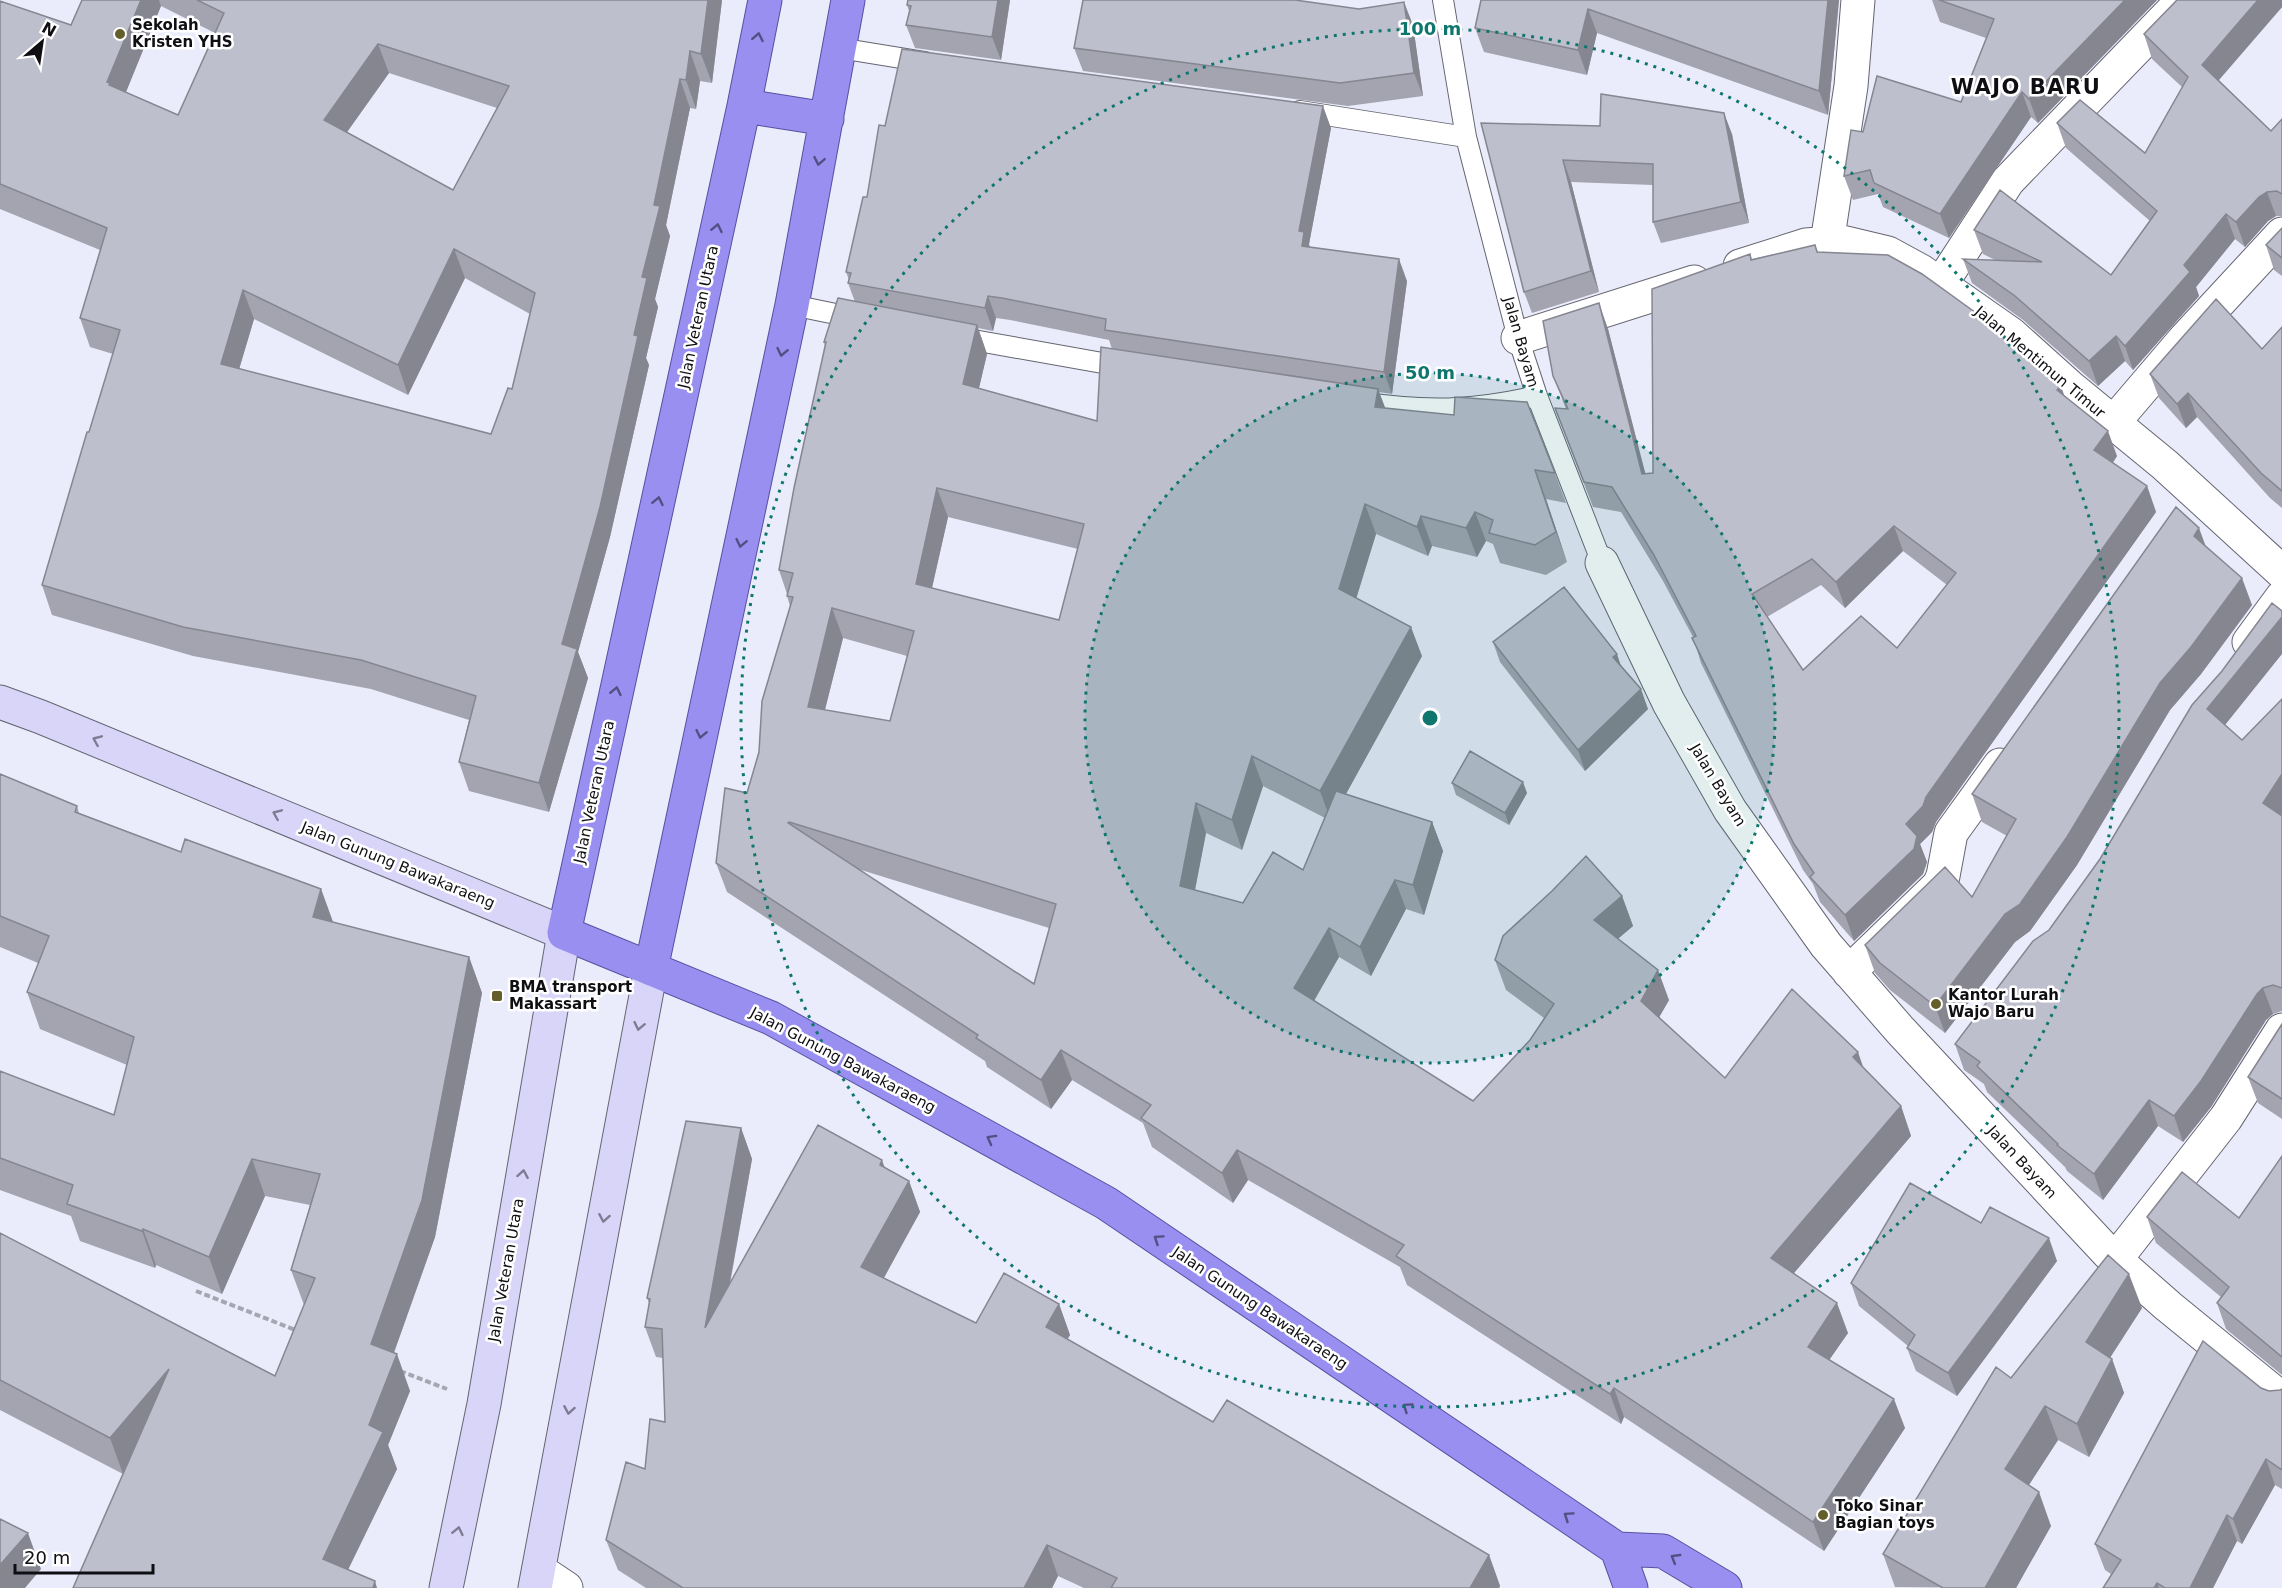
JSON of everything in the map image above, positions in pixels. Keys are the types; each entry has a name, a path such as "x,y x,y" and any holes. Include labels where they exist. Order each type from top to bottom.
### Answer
{"highway":[{"name":"Jalan Veteran Utara","path":"564,933 765,0"},
{"path":"651,969 792,306 848,0"},
{"path":"744,106 827,119"},
{"name":"Jalan Gunung Bawakaraeng","path":"564,933 771,1018 1106,1203 1617,1549"},
{"path":"1632,1588 1617,1549 1663,1551 1725,1588"}],"main road":[{"name":"Jalan Gunung Bawakaraeng","path":"0,702 564,933"},
{"name":"Jalan Veteran Utara","path":"446,1588 484,1404 564,933"},
{"path":"537,1579 651,969"}],"street":[{"path":"1827,243 1851,86 1858,0"},
{"path":"1941,284 2008,181 2183,0"},
{"path":"2113,423 2184,340 2282,234"},
{"name":"Jalan Mentimun Timur","path":"1518,338 1806,245 1842,242 1888,253 1941,284 2012,334 2113,423 2188,502 2282,572"},
{"name":"Jalan Bayam","path":"1602,563 1669,703 1730,810 1826,945 1938,1072 2115,1260 2185,1321 2282,1398"},
{"path":"2229,669 2282,597"},
{"path":"1849,972 1939,885 1943,876 1951,833 2015,743"},
{"path":"2115,1260 2226,1118 2282,1030"},
{"path":"1938,1072 1959,1047"},
{"path":"537,1579 566,1588"}],"lane":[{"name":"Jalan Bayam","path":"1443,0 1466,136 1518,338 1537,396 1602,563"},
{"path":"839,48 948,65"},
{"path":"1286,109 1466,136"},
{"path":"792,306 883,323"},
{"path":"940,334 1145,370"},
{"path":"1342,400 1415,410 1496,406 1537,396"}],"path":[{"path":"196,1292 307,1335"},
{"path":"395,1369 484,1404"}],"building":[{"path":"82,0 141,0 107,82 110,83 109,85 178,115 224,13 197,0 708,0 701,54 690,51 686,80 680,79 654,205 660,206 642,277 647,278 634,335 638,336 600,507 562,644 577,649 539,783 459,762 476,696 361,660 183,627 42,585 120,330 80,318 107,228 0,184 0,1 71,25","holes":["378,44 509,86 453,190 324,120","454,249 535,293 512,389 508,388 491,434 221,364 243,290 398,365"]},
{"path":"908,0 998,0 992,37 906,25 911,6 907,5"},
{"path":"1083,0 1295,0 1359,9 1404,2 1414,73 1340,83 1074,48"},
{"path":"1481,0 1828,0 1819,91 1588,9 1578,50 1475,28"},
{"path":"1939,0 2125,0 2029,99 2022,92 1940,214 1874,183 1870,170 1844,176 1851,130 1863,132 1877,76 1961,102 1994,19"},
{"path":"2177,0 2258,0 2202,65 2271,131 2282,119 2282,194 2277,191 2267,192 2259,197 2236,222 2226,214 2184,265 2190,272 2125,346 2116,336 2089,361 2015,296 1963,259 2042,262 1974,230 2000,190 2111,275 2157,211 2057,123 2080,100 2145,153 2188,77 2144,34"},
{"path":"902,49 1323,106 1299,231 1304,232 1302,246 1399,259 1384,372 1105,330 1106,319 1002,298 988,296 985,308 848,283 851,273 846,272 863,197 867,197 879,125 885,126"},
{"path":"1601,94 1724,113 1741,202 1653,222 1653,164 1563,160 1591,271 1524,292 1481,123 1600,126"},
{"path":"2282,228 2282,258 2266,245"},
{"path":"1815,245 1817,252 1888,255 1922,274 1990,323 2061,386 2057,390 2108,431 2094,450 2147,486 1926,797 1923,806 1906,824 1917,836 1914,849 1845,915 1810,877 1814,873 1794,844 1692,638 1696,636 1654,555 1612,487 1584,482 1555,408 1568,409 1553,376 1543,321 1599,303 1642,474 1653,473 1652,289 1750,254 1751,260","holes":["1894,526 1956,573 1897,648 1861,616 1803,670 1752,594 1812,559 1836,582"]},
{"path":"838,298 977,325 963,384 1097,421 1101,347 1378,389 1375,407 1454,415 1455,397 1527,402 1555,473 1535,470 1556,532 1535,545 1489,533 1493,520 1475,512 1466,528 1421,516 1417,527 1365,504 1339,589 1411,627 1320,791 1252,756 1232,820 1196,803 1180,886 1243,903 1273,852 1303,870 1336,791 1432,822 1413,885 1395,880 1360,947 1329,928 1294,988 1473,1101 1530,1040 1554,1004 1495,960 1503,936 1586,856 1622,896 1594,920 1658,970 1641,1001 1725,1078 1792,989 1858,1052 1853,1057 1901,1106 1771,1258 1837,1303 1808,1347 1894,1399 1813,1522 1614,1388 1610,1394 1396,1256 1404,1245 1237,1150 1222,1173 1141,1118 1151,1105 1061,1050 1041,1080 976,1038 978,1035 716,863 725,788 747,793 759,752 762,701 793,597 787,596 793,573 779,570 794,488 826,342 824,342","holes":["937,488 1084,524 1059,620 916,584","832,608 914,631 890,721 808,707","788,823 1056,904 1034,984"]},
{"path":"2216,299 2262,349 2282,327 2282,491 2261,473 2188,393 2177,404 2150,374"},
{"path":"2176,507 2199,528 2194,536 2242,578 2191,647 2160,683 2067,837 2020,904 2005,914 1935,1006 1880,963 1865,945 1945,867 1972,897 2016,819 1972,794"},
{"path":"1564,587 1617,654 1613,657 1641,689 1578,750 1493,642"},
{"path":"2272,603 2282,611 2282,617 2207,709 2242,740 2282,699 2282,774 2263,803 2282,816 2282,988 2273,985 2263,988 2257,994 2201,1081 2174,1116 2149,1100 2094,1174 2057,1145 1977,1066 1980,1062 1955,1044 2033,941 2049,930 2100,859 2192,705 2222,671"},
{"path":"1470,751 1523,782 1505,813 1452,783"},
{"path":"0,774 77,806 75,812 181,852 185,839 321,889 313,917 469,957 422,1200 371,1344 397,1354 369,1425 383,1432 323,1559 375,1581 373,1588 73,1588 169,1369 110,1438 0,1380 0,1233 275,1376 315,1278 291,1270 320,1174 252,1159 209,1257 143,1229 142,1231 67,1204 73,1185 0,1158 0,1071 114,1115 134,1037 27,992 49,936 0,916"},
{"path":"2282,1024 2282,1099 2248,1077"},
{"path":"686,1121 741,1128 705,1328 818,1125 882,1160 880,1165 909,1181 861,1267 976,1323 1004,1273 1059,1304 1046,1327 1213,1422 1227,1400 1489,1555 1470,1588 1111,1588 1117,1578 1047,1545 1024,1588 683,1588 606,1540 626,1462 645,1469 650,1419 665,1422 662,1329 645,1327 650,1299 647,1298"},
{"path":"2282,1156 2282,1357 2217,1303 2229,1287 2147,1217 2182,1172 2239,1218"},
{"path":"1910,1183 1981,1223 1990,1207 2049,1238 1948,1373 1907,1348 1915,1335 1851,1283"},
{"path":"2108,1255 2129,1274 2086,1342 2112,1359 2077,1424 2045,1406 2005,1469 2039,1492 1985,1588 1943,1588 1883,1554 1996,1367 2011,1378"},
{"path":"2203,1341 2261,1388 2269,1391 2282,1389 2282,1470 2266,1459 2233,1519 2227,1515 2190,1588 2165,1588 2157,1583 2154,1588 2103,1588 2121,1560 2095,1544"},
{"path":"0,1519 28,1533 0,1565"}],"place":[{"name":"Sekolah Kristen YHS","path":"120,34"},
{"name":"BMA transport Makassart","path":"497,996"},
{"name":"Kantor Lurah Wajo Baru","path":"1936,1004"},
{"name":"Toko Sinar Bagian toys","path":"1823,1515"}],"district":[{"name":"WAJO BARU","path":"2026,87"}]}
